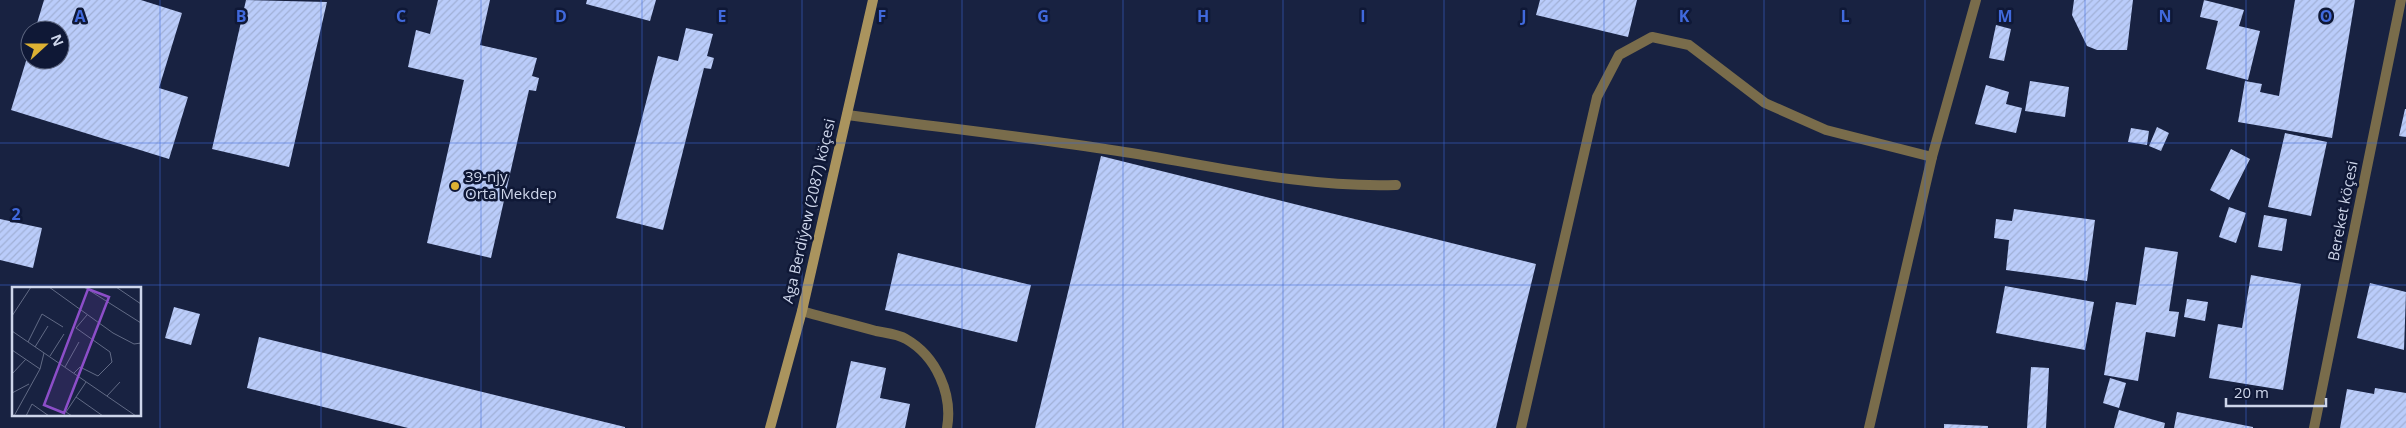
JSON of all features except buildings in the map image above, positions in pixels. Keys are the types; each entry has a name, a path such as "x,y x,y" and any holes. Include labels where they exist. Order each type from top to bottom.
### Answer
{"street":[{"name":"Aga Berdiýew (2087) köçesi","path":"770,428 802,311 874,0"},
{"path":"1868,428 1932,157 1976,0"},
{"name":"Bereket köçesi","path":"2314,428 2400,0"},
{"path":"1521,428 1597,97 1619,55 1652,37 1689,45 1765,103 1826,130 1932,157"},
{"path":"847,115 1117,151 1294,180 1364,186 1396,185"},
{"path":"802,311 906,338 925,354 940,373 946,395 947,428"}],"place":[{"name":"39-njy Orta Mekdep","path":"455,186"}]}
